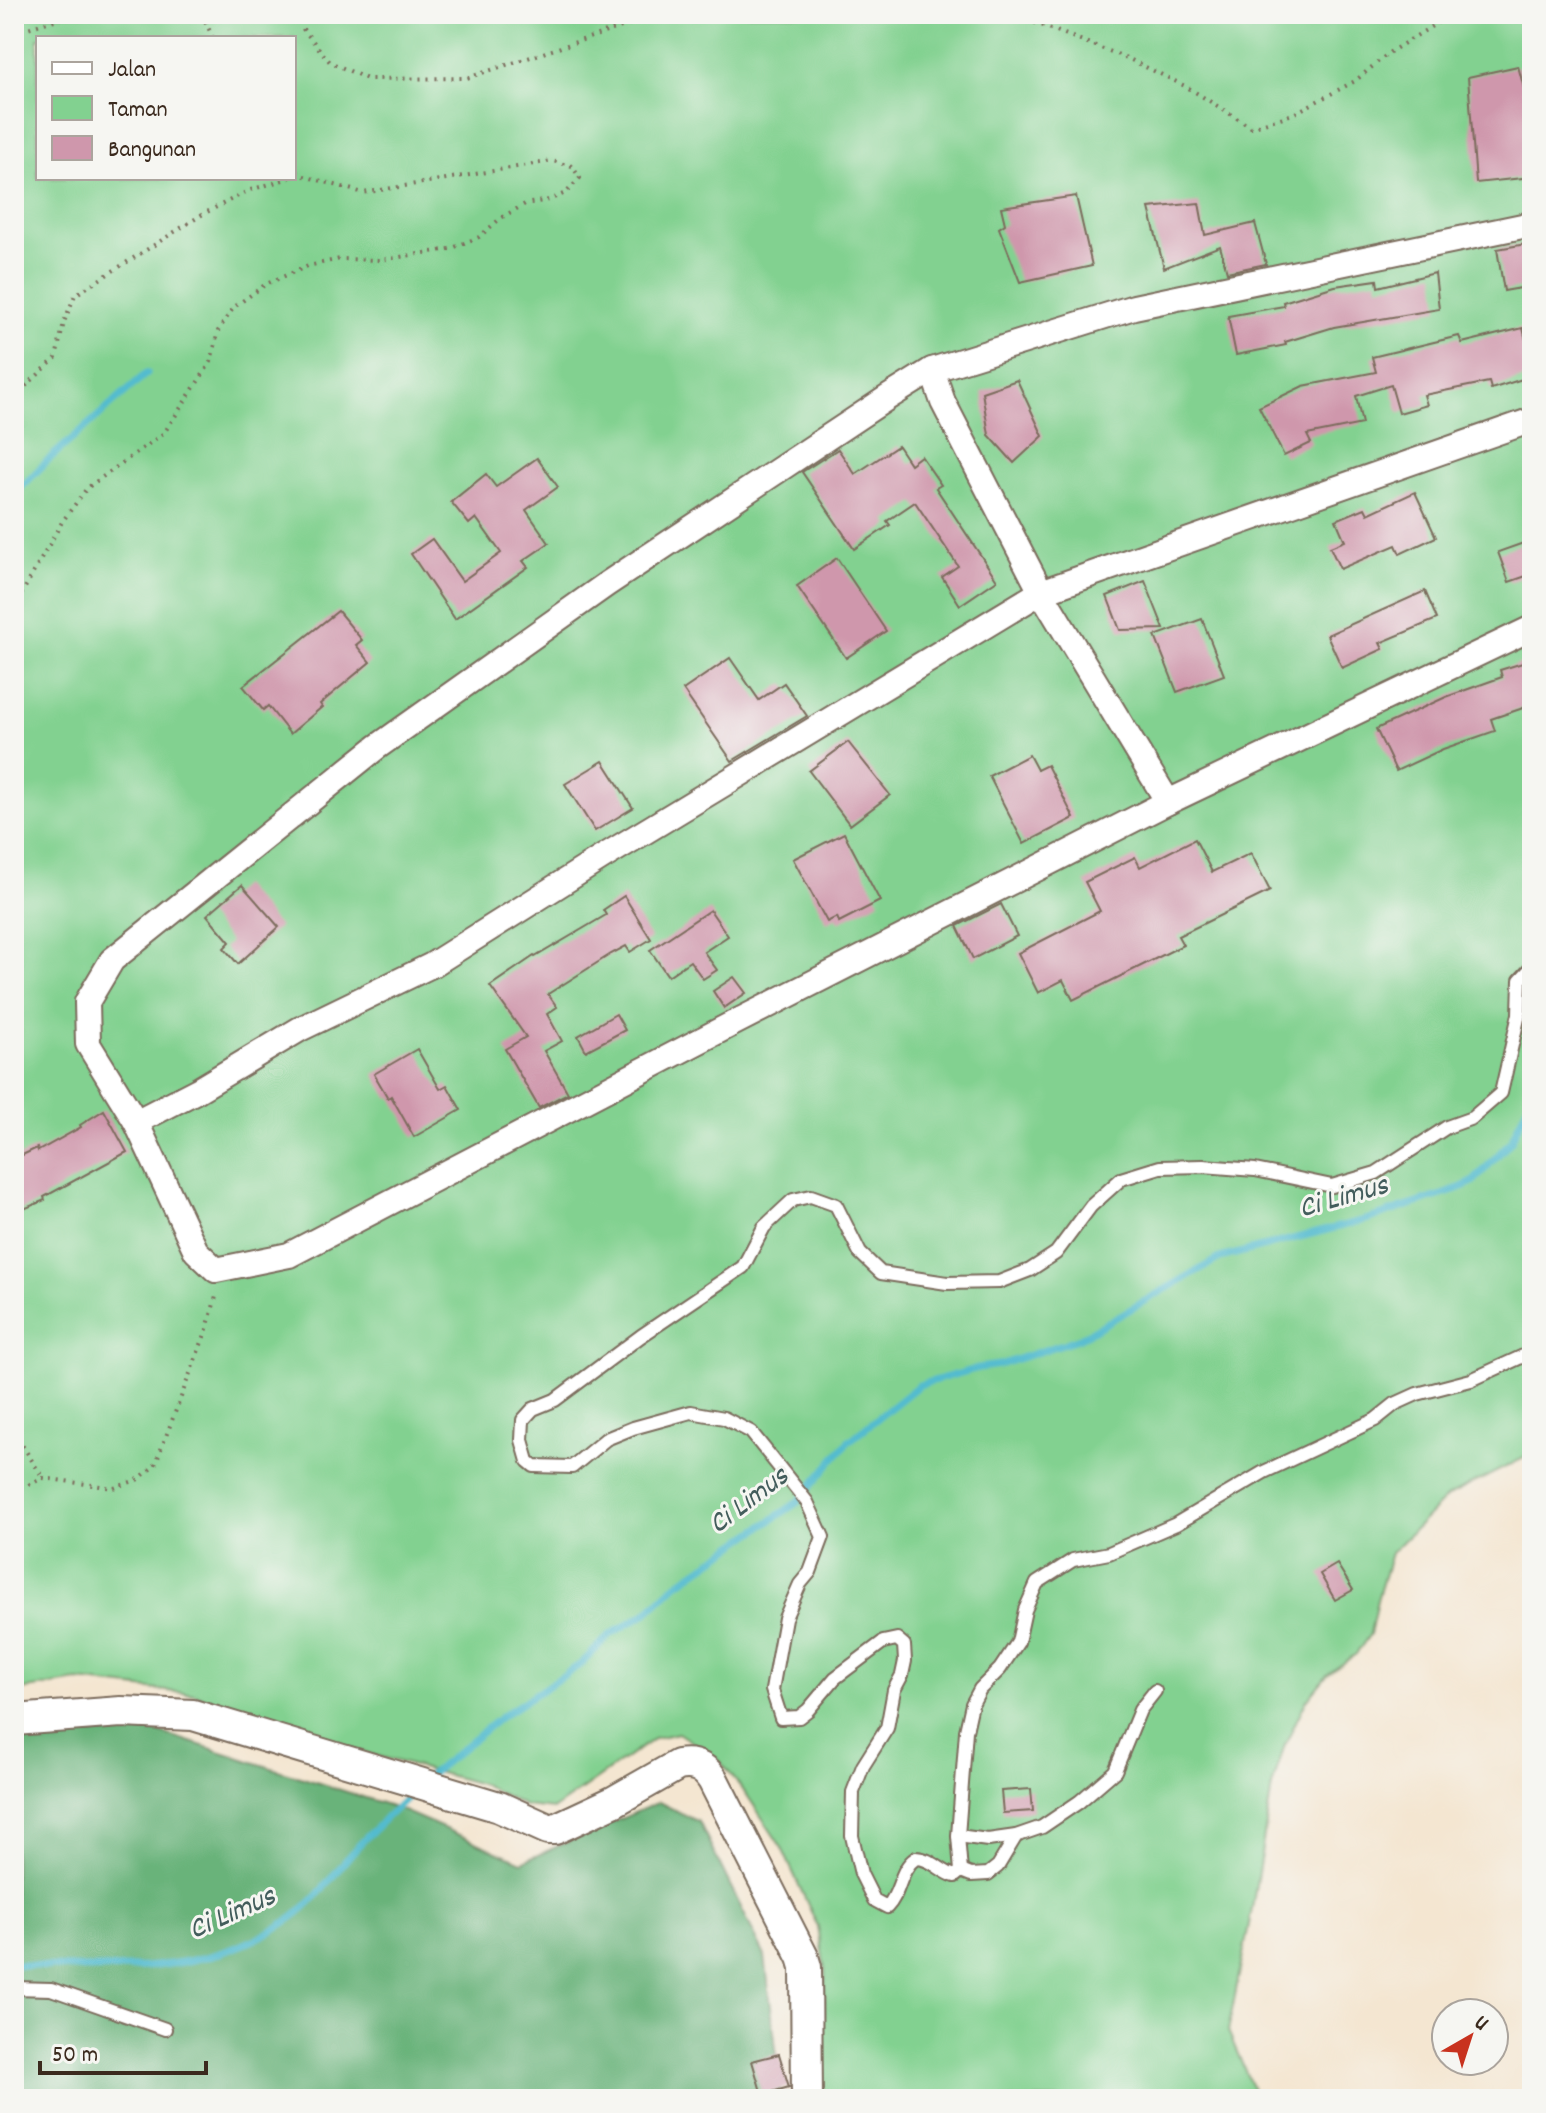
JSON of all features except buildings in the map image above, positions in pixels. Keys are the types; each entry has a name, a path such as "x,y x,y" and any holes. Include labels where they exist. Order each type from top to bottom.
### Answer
{"street":[{"path":"1532,224 1134,307 932,370 607,584 377,747 112,960 87,1002 88,1044 136,1122 196,1251 216,1270 289,1255 730,1025 1168,802 1532,628"},
{"path":"932,370 943,402 1041,592 1168,802"},
{"path":"136,1122 212,1082 300,1029 432,965 603,857 1041,592 1532,420"},
{"path":"14,1720 121,1712 193,1715 499,1807 548,1829 555,1829 613,1802 678,1765 702,1766 713,1780 803,1957 807,2099"}],"lane":[{"path":"961,1871 955,1876 924,1858 916,1858 905,1869 894,1899 887,1907 874,1900 861,1874 852,1836 853,1792 863,1766 887,1728 894,1690 905,1661 904,1645 897,1639 883,1642 835,1678 799,1717 781,1718 777,1711 772,1690 785,1618 800,1584 810,1572 823,1537 807,1502 751,1432 724,1418 691,1412 606,1439 572,1467 541,1467 528,1461 522,1440 523,1420 533,1409 555,1400 641,1336 743,1267 764,1227 793,1200 811,1196 836,1205 860,1253 881,1273 947,1283 999,1282 1030,1270 1056,1253 1091,1206 1121,1179 1160,1167 1255,1170 1332,1186 1376,1173 1447,1127 1472,1118 1501,1093 1519,1014 1520,980 1532,967"},
{"path":"961,1871 958,1836 966,1731 972,1704 980,1689 1000,1669 1018,1642 1025,1610 1037,1583 1073,1560 1109,1553 1176,1524 1264,1472 1375,1420 1395,1404 1417,1394 1471,1380 1532,1352"},
{"path":"958,1836 988,1840 1016,1836 1042,1827 1079,1802 1115,1771 1140,1710 1155,1691"},
{"path":"961,1871 971,1875 988,1874 998,1866 1016,1836"},
{"path":"14,1988 51,1989 165,2029"}],"path":[{"path":"14,32 75,14"},
{"path":"202,14 212,36"},
{"path":"297,14 303,29 330,62 367,79 467,78 661,14"},
{"path":"1012,14 1127,58 1187,87 1251,127 1293,114 1355,81 1390,52 1442,20 1458,14"},
{"path":"14,682 22,593 62,522 87,488 164,433 211,362 218,331 234,307 266,284 308,266 340,259 381,260 450,249 479,237 501,218 525,204 566,193 580,178 572,166 552,161 363,193 296,171"},
{"path":"296,177 301,175"},
{"path":"14,397 56,358 64,322 75,295 203,214 250,190 285,180"},
{"path":"14,1492 43,1478 114,1488 139,1479 155,1465 207,1329 217,1290 216,1270"},
{"path":"14,1432 43,1478"}],"green space":[{"path":"14,14 1532,14 1532,1454 1448,1496 1391,1553 1370,1634 1356,1654 1327,1675 1306,1701 1285,1744 1272,1787 1228,2031 1257,2099 822,2099 825,1970 818,1927 782,1848 747,1795 719,1760 678,1733 655,1738 554,1809 525,1806 484,1785 318,1740 194,1694 78,1681 14,1691"},
{"path":"153,1730 394,1807 522,1862 659,1802 699,1822 765,1956 782,2099 14,2099 14,1738"}],"waterway":[{"path":"14,495 47,461 147,373"},
{"name":"Ci Limus","path":"426,1778 502,1716 581,1664 610,1635 646,1613 676,1585 798,1502 848,1442 919,1385 1000,1365 1080,1338 1220,1258 1369,1219 1473,1182 1511,1141 1532,1095"},
{"name":"Ci Limus","path":"14,1964 85,1969 158,1966 193,1960 261,1937 308,1904 358,1846 415,1790"}]}
